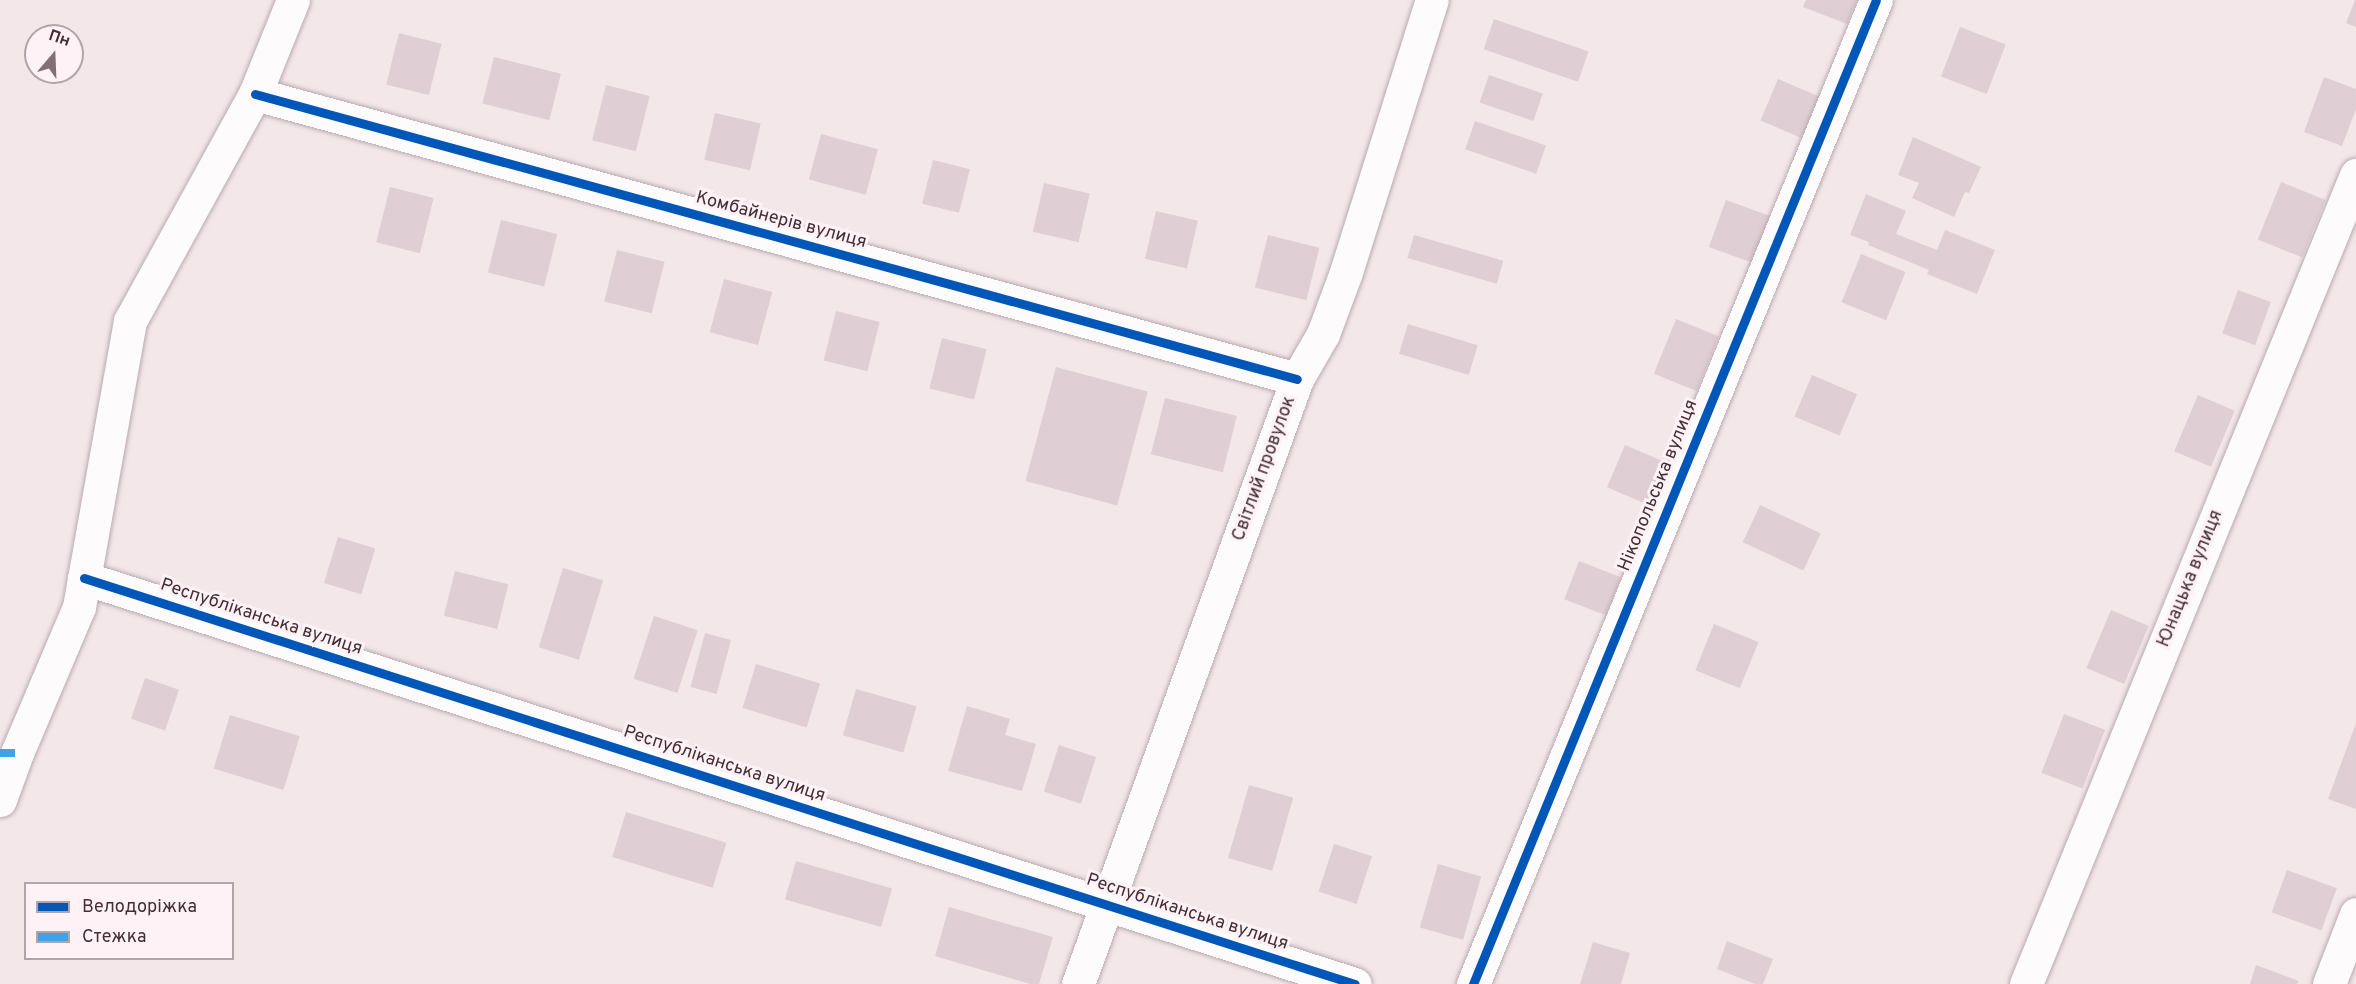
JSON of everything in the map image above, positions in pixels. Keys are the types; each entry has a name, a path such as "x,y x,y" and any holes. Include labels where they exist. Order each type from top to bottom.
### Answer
{"street":[{"path":"0,800 16,753 79,607 130,321 255,94 293,0"},
{"name":"Світлий провулок","path":"1078,984 1298,379 1323,334 1346,272 1432,0"},
{"name":"Нікопольська вулиця","path":"1473,984 1876,0"},
{"name":"Комбайнерів вулиця","path":"255,94 1298,379"},
{"name":"Юнацька вулиця","path":"2026,984 2356,175"},
{"name":"Республіканська вулиця","path":"84,578 1355,984"},
{"path":"2329,984 2356,914"}],"building":[{"path":"1806,0 1857,0 1847,24 1803,7"},
{"path":"2356,0 2356,27 2346,23"},
{"path":"1494,19 1589,52 1578,82 1484,49"},
{"path":"1960,27 2006,45 1987,94 1941,76"},
{"path":"399,33 442,44 429,95 386,84"},
{"path":"494,57 561,74 549,120 482,104"},
{"path":"1489,75 1543,94 1533,121 1480,102"},
{"path":"2324,77 2356,89 2356,109 2342,146 2304,132"},
{"path":"1778,79 1820,97 1803,138 1760,120"},
{"path":"606,85 650,96 636,151 592,140"},
{"path":"715,113 761,124 750,170 704,160"},
{"path":"1475,121 1546,145 1536,174 1465,149"},
{"path":"821,134 878,149 866,195 809,179"},
{"path":"1913,137 1981,167 1969,193 1965,192 1954,217 1912,198 1919,183 1898,175"},
{"path":"933,160 970,169 959,213 922,204"},
{"path":"2281,182 2326,200 2302,257 2258,239"},
{"path":"1044,183 1090,194 1079,242 1033,232"},
{"path":"390,187 434,198 420,253 376,242"},
{"path":"1866,194 1906,211 1896,234 1937,250 1945,230 1995,250 1977,294 1927,274 1929,270 1868,245 1869,242 1850,235"},
{"path":"1726,200 1770,216 1753,263 1709,247"},
{"path":"1156,211 1198,221 1187,268 1145,259"},
{"path":"501,220 557,234 544,286 488,272"},
{"path":"1268,235 1319,248 1306,300 1255,287"},
{"path":"1414,235 1503,261 1497,284 1407,258"},
{"path":"617,250 665,262 652,313 604,301"},
{"path":"1861,254 1906,272 1886,320 1842,302"},
{"path":"724,279 772,292 758,345 710,332"},
{"path":"2238,290 2271,302 2255,345 2222,333"},
{"path":"836,311 880,322 867,371 824,360"},
{"path":"1676,319 1719,336 1697,391 1654,374"},
{"path":"1408,324 1478,345 1469,375 1399,354"},
{"path":"942,338 987,349 974,400 929,388"},
{"path":"1056,367 1148,392 1117,506 1025,481"},
{"path":"1812,375 1857,394 1840,436 1794,416"},
{"path":"2198,395 2235,411 2211,467 2174,451"},
{"path":"1165,398 1237,416 1223,472 1151,454"},
{"path":"1625,445 1667,463 1649,505 1607,487"},
{"path":"1760,505 1821,533 1803,570 1743,542"},
{"path":"338,537 375,548 361,594 324,583"},
{"path":"1579,561 1621,577 1606,615 1564,599"},
{"path":"563,568 603,580 579,660 539,647"},
{"path":"455,571 508,584 497,629 444,616"},
{"path":"2111,610 2149,626 2124,684 2086,668"},
{"path":"654,616 698,630 677,693 634,679"},
{"path":"1714,624 1759,642 1740,688 1695,670"},
{"path":"705,633 731,640 717,694 691,687"},
{"path":"756,664 820,684 807,728 743,708"},
{"path":"145,678 179,690 165,730 131,719"},
{"path":"856,689 917,706 903,753 843,735"},
{"path":"967,706 1010,719 1005,735 1036,744 1022,791 948,771"},
{"path":"2064,714 2105,730 2083,789 2041,773"},
{"path":"230,715 300,736 283,790 214,769"},
{"path":"2356,723 2356,809 2328,799"},
{"path":"1059,745 1096,757 1081,804 1044,792"},
{"path":"1249,785 1293,798 1272,871 1228,858"},
{"path":"626,812 726,843 713,888 612,857"},
{"path":"1334,844 1372,856 1357,904 1319,892"},
{"path":"796,861 892,889 881,927 785,899"},
{"path":"1438,864 1481,876 1463,940 1420,927"},
{"path":"2287,870 2337,888 2321,930 2272,912"},
{"path":"949,907 1053,937 1039,984 1030,984 935,956"},
{"path":"1727,941 1773,959 1763,984 1755,984 1717,969"},
{"path":"1593,942 1630,953 1621,984 1580,984"},
{"path":"2256,965 2299,981 2297,984 2250,984"}],"marked path":[{"path":"0,753 17,753"}],"cycle path":[{"path":"1473,984 1876,0"},
{"path":"255,94 1297,379"},
{"path":"84,578 1355,984"}]}
